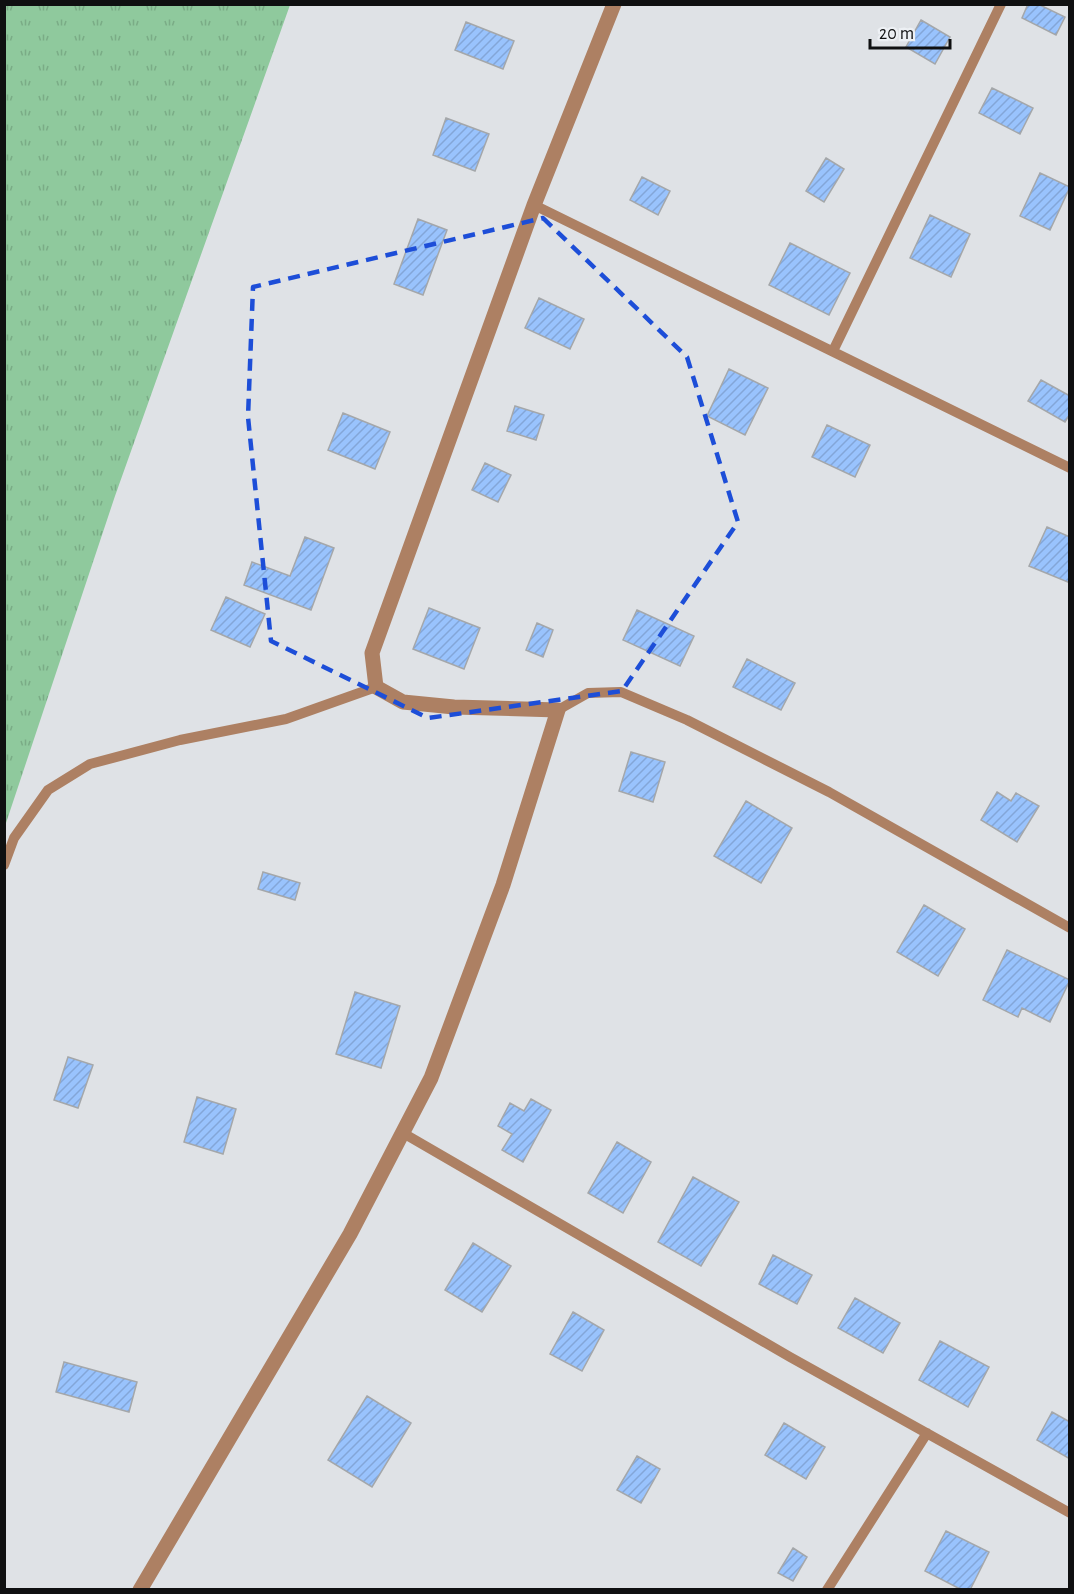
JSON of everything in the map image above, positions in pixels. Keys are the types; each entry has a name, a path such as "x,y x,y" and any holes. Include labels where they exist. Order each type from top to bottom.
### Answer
{"street":[{"path":"140,1590 350,1234 431,1078 503,885 558,710 454,707 403,702 376,687 372,653 534,205 614,4"}],"lane":[{"path":"833,351 1001,4"},
{"path":"534,205 1070,468"},
{"path":"4,865 14,838 48,790 90,764 180,740 286,719 376,687"},
{"path":"558,710 588,693 621,692 687,720 829,792 1070,928"},
{"path":"403,1133 790,1357 1070,1513"},
{"path":"827,1590 927,1433"}],"highlighted area":[{"path":"543,218 687,357 738,522 622,691 428,718 271,641 248,417 253,287"}],"green space":[{"path":"5,4 290,5 115,496 5,826"}],"building":[{"path":"1028,4 1038,4 1065,17 1056,35 1022,18"},
{"path":"921,20 950,37 935,64 906,47"},
{"path":"466,22 514,41 503,69 455,50"},
{"path":"992,88 1033,108 1020,134 979,113"},
{"path":"446,118 489,134 475,171 433,155"},
{"path":"826,158 844,169 824,202 806,191"},
{"path":"1040,173 1070,187 1050,230 1020,216"},
{"path":"642,177 670,191 658,215 630,200"},
{"path":"930,215 970,234 951,277 910,258"},
{"path":"418,219 447,230 423,295 394,284"},
{"path":"790,243 850,273 829,315 769,285"},
{"path":"539,298 584,319 570,349 525,328"},
{"path":"729,369 768,388 745,435 707,416"},
{"path":"1041,380 1070,396 1070,414 1065,422 1028,401"},
{"path":"515,406 544,415 536,440 507,431"},
{"path":"343,413 390,432 375,469 328,450"},
{"path":"827,425 870,445 855,477 812,457"},
{"path":"485,463 511,475 498,502 472,490"},
{"path":"1047,527 1070,537 1070,583 1029,566"},
{"path":"305,537 334,548 311,610 244,585 252,562 290,576"},
{"path":"226,597 265,614 250,647 211,630"},
{"path":"429,608 480,628 464,669 413,649"},
{"path":"637,610 694,636 680,666 623,640"},
{"path":"537,623 553,630 543,657 526,650"},
{"path":"747,659 795,683 781,710 733,687"},
{"path":"631,752 665,762 653,802 619,791"},
{"path":"997,792 1011,801 1016,793 1039,806 1017,842 981,820"},
{"path":"746,801 792,828 761,883 714,856"},
{"path":"263,872 300,883 295,900 258,889"},
{"path":"924,905 965,929 938,976 897,952"},
{"path":"1007,950 1070,980 1050,1022 1022,1008 1018,1017 983,1000"},
{"path":"355,992 400,1006 381,1068 336,1054"},
{"path":"68,1057 93,1065 78,1108 54,1100"},
{"path":"197,1097 236,1109 223,1154 184,1142"},
{"path":"531,1099 551,1110 523,1162 502,1150 512,1134 498,1126 510,1103 524,1111"},
{"path":"617,1142 651,1162 623,1213 588,1193"},
{"path":"693,1177 739,1202 701,1266 658,1242"},
{"path":"473,1243 511,1266 482,1312 445,1290"},
{"path":"773,1255 812,1275 797,1304 759,1284"},
{"path":"855,1298 900,1323 883,1353 838,1328"},
{"path":"573,1312 604,1330 582,1371 550,1354"},
{"path":"940,1341 989,1367 968,1407 919,1380"},
{"path":"64,1362 137,1382 129,1412 56,1392"},
{"path":"367,1396 411,1423 372,1487 328,1460"},
{"path":"1052,1412 1070,1422 1070,1459 1037,1440"},
{"path":"784,1423 825,1447 806,1479 765,1455"},
{"path":"637,1456 660,1469 641,1503 617,1490"},
{"path":"946,1531 989,1552 970,1590 962,1590 925,1571"},
{"path":"793,1548 807,1557 793,1581 778,1573"}]}
